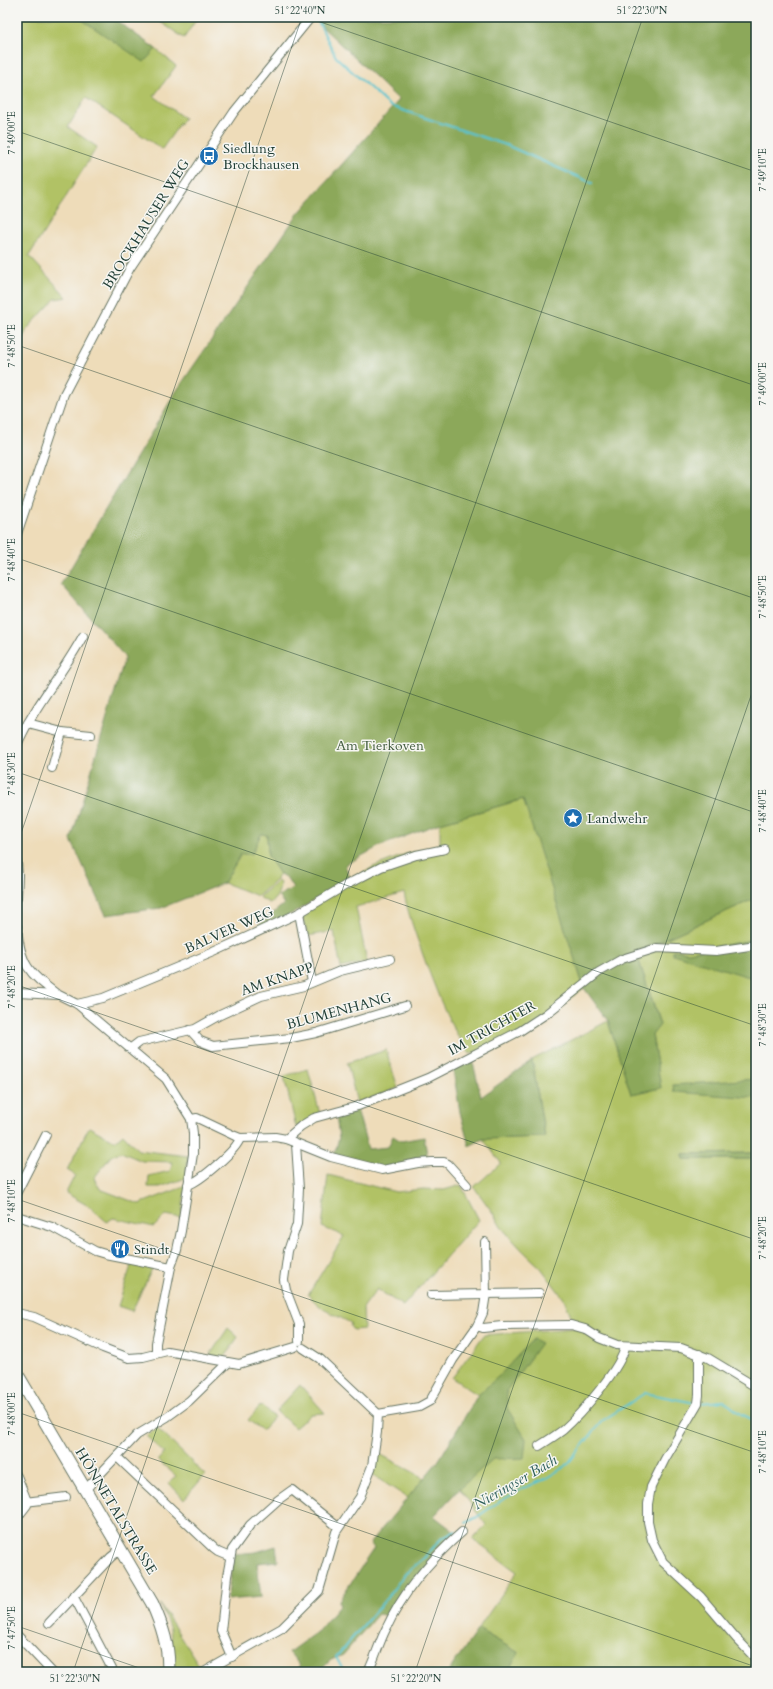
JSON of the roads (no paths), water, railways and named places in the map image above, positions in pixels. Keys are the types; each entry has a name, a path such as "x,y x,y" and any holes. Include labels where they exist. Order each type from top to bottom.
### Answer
{"main road":[{"name":"HÖNNETALSTRASSE","path":"17,1374 158,1614 167,1647 168,1672"}],"street":[{"name":"BROCKHAUSER WEG","path":"17,534 64,394 130,268 234,112 311,17"},
{"path":"17,745 28,723 83,636"},
{"path":"28,723 62,732 90,735"},
{"path":"52,768 62,732"},
{"name":"BALVER WEG","path":"77,1004 103,998 214,952 299,913 380,867 416,855 445,849"},
{"path":"17,862 17,898"},
{"path":"299,913 312,982"},
{"path":"17,926 22,957 33,976 59,995 77,1004 166,1079 191,1119 194,1133 193,1154 178,1250 171,1267 156,1343 156,1353"},
{"name":"IM TRICHTER","path":"286,1139 301,1126 314,1118 373,1101 428,1078 520,1031 546,1014 599,972 622,959 657,948 716,951 756,945"},
{"name":"AM KNAPP","path":"131,1048 140,1042 190,1030 258,998 304,986 340,971 390,959"},
{"path":"17,992 59,995"},
{"name":"BLUMENHANG","path":"190,1030 200,1041 213,1046 292,1038 316,1033 405,1006"},
{"path":"191,1119 197,1118 240,1138 275,1137 286,1139 331,1157 382,1170 418,1163 444,1162 448,1164 467,1185"},
{"path":"17,1192 46,1135"},
{"path":"188,1185 195,1183 222,1159 237,1145 240,1138"},
{"path":"296,1144 298,1189 297,1224 288,1252 284,1280 286,1290 299,1324 299,1345"},
{"path":"17,1216 52,1227 100,1252 116,1258 171,1267"},
{"path":"378,1414 419,1407 430,1400 453,1360 478,1326 483,1313 486,1294 485,1242"},
{"path":"431,1295 539,1293"},
{"path":"17,1313 34,1317 129,1358 143,1357 167,1351 239,1364 299,1345"},
{"path":"478,1326 483,1328 502,1326 571,1325 585,1330 608,1342 626,1346 672,1347 699,1354 756,1387"},
{"path":"204,1672 282,1628 319,1591 338,1527 360,1497 372,1466 378,1414 320,1359 299,1345"},
{"path":"539,1446 564,1429 580,1411 620,1362 626,1346"},
{"path":"699,1354 698,1403 665,1459 649,1496 648,1513 652,1540 657,1552 666,1566 701,1597 756,1659"},
{"path":"85,1490 137,1435 167,1417 189,1401 228,1363"},
{"path":"117,1457 214,1549 230,1557"},
{"path":"17,1476 27,1502 27,1506 17,1518"},
{"path":"232,1657 221,1631 230,1557 234,1545 250,1525 278,1500 292,1490 338,1527"},
{"path":"17,1503 66,1497"},
{"path":"368,1672 388,1625 407,1592 439,1552 462,1532"},
{"path":"49,1623 111,1557 121,1549"},
{"path":"72,1598 76,1601 113,1672"},
{"path":"17,1635 52,1672"}],"waterway":[{"path":"319,23 336,57 390,106 506,145 592,183"},
{"name":"Nieringser Bach","path":"466,1523 497,1503 524,1488 543,1480 566,1466 602,1421 645,1393 695,1403"},
{"name":"Nieringser Bach","path":"699,1403 724,1401 741,1414 756,1421"},
{"name":"Nieringser Bach","path":"344,1672 336,1657 386,1599 405,1574 424,1558 441,1539 456,1531"}],"place":[{"name":"Siedlung Brockhausen","path":"209,156"},
{"name":"Landwehr","path":"573,818"},
{"name":"Stindt","path":"120,1249"}],"park label":[{"name":"Am Tierkoven","path":"380,745"}]}
